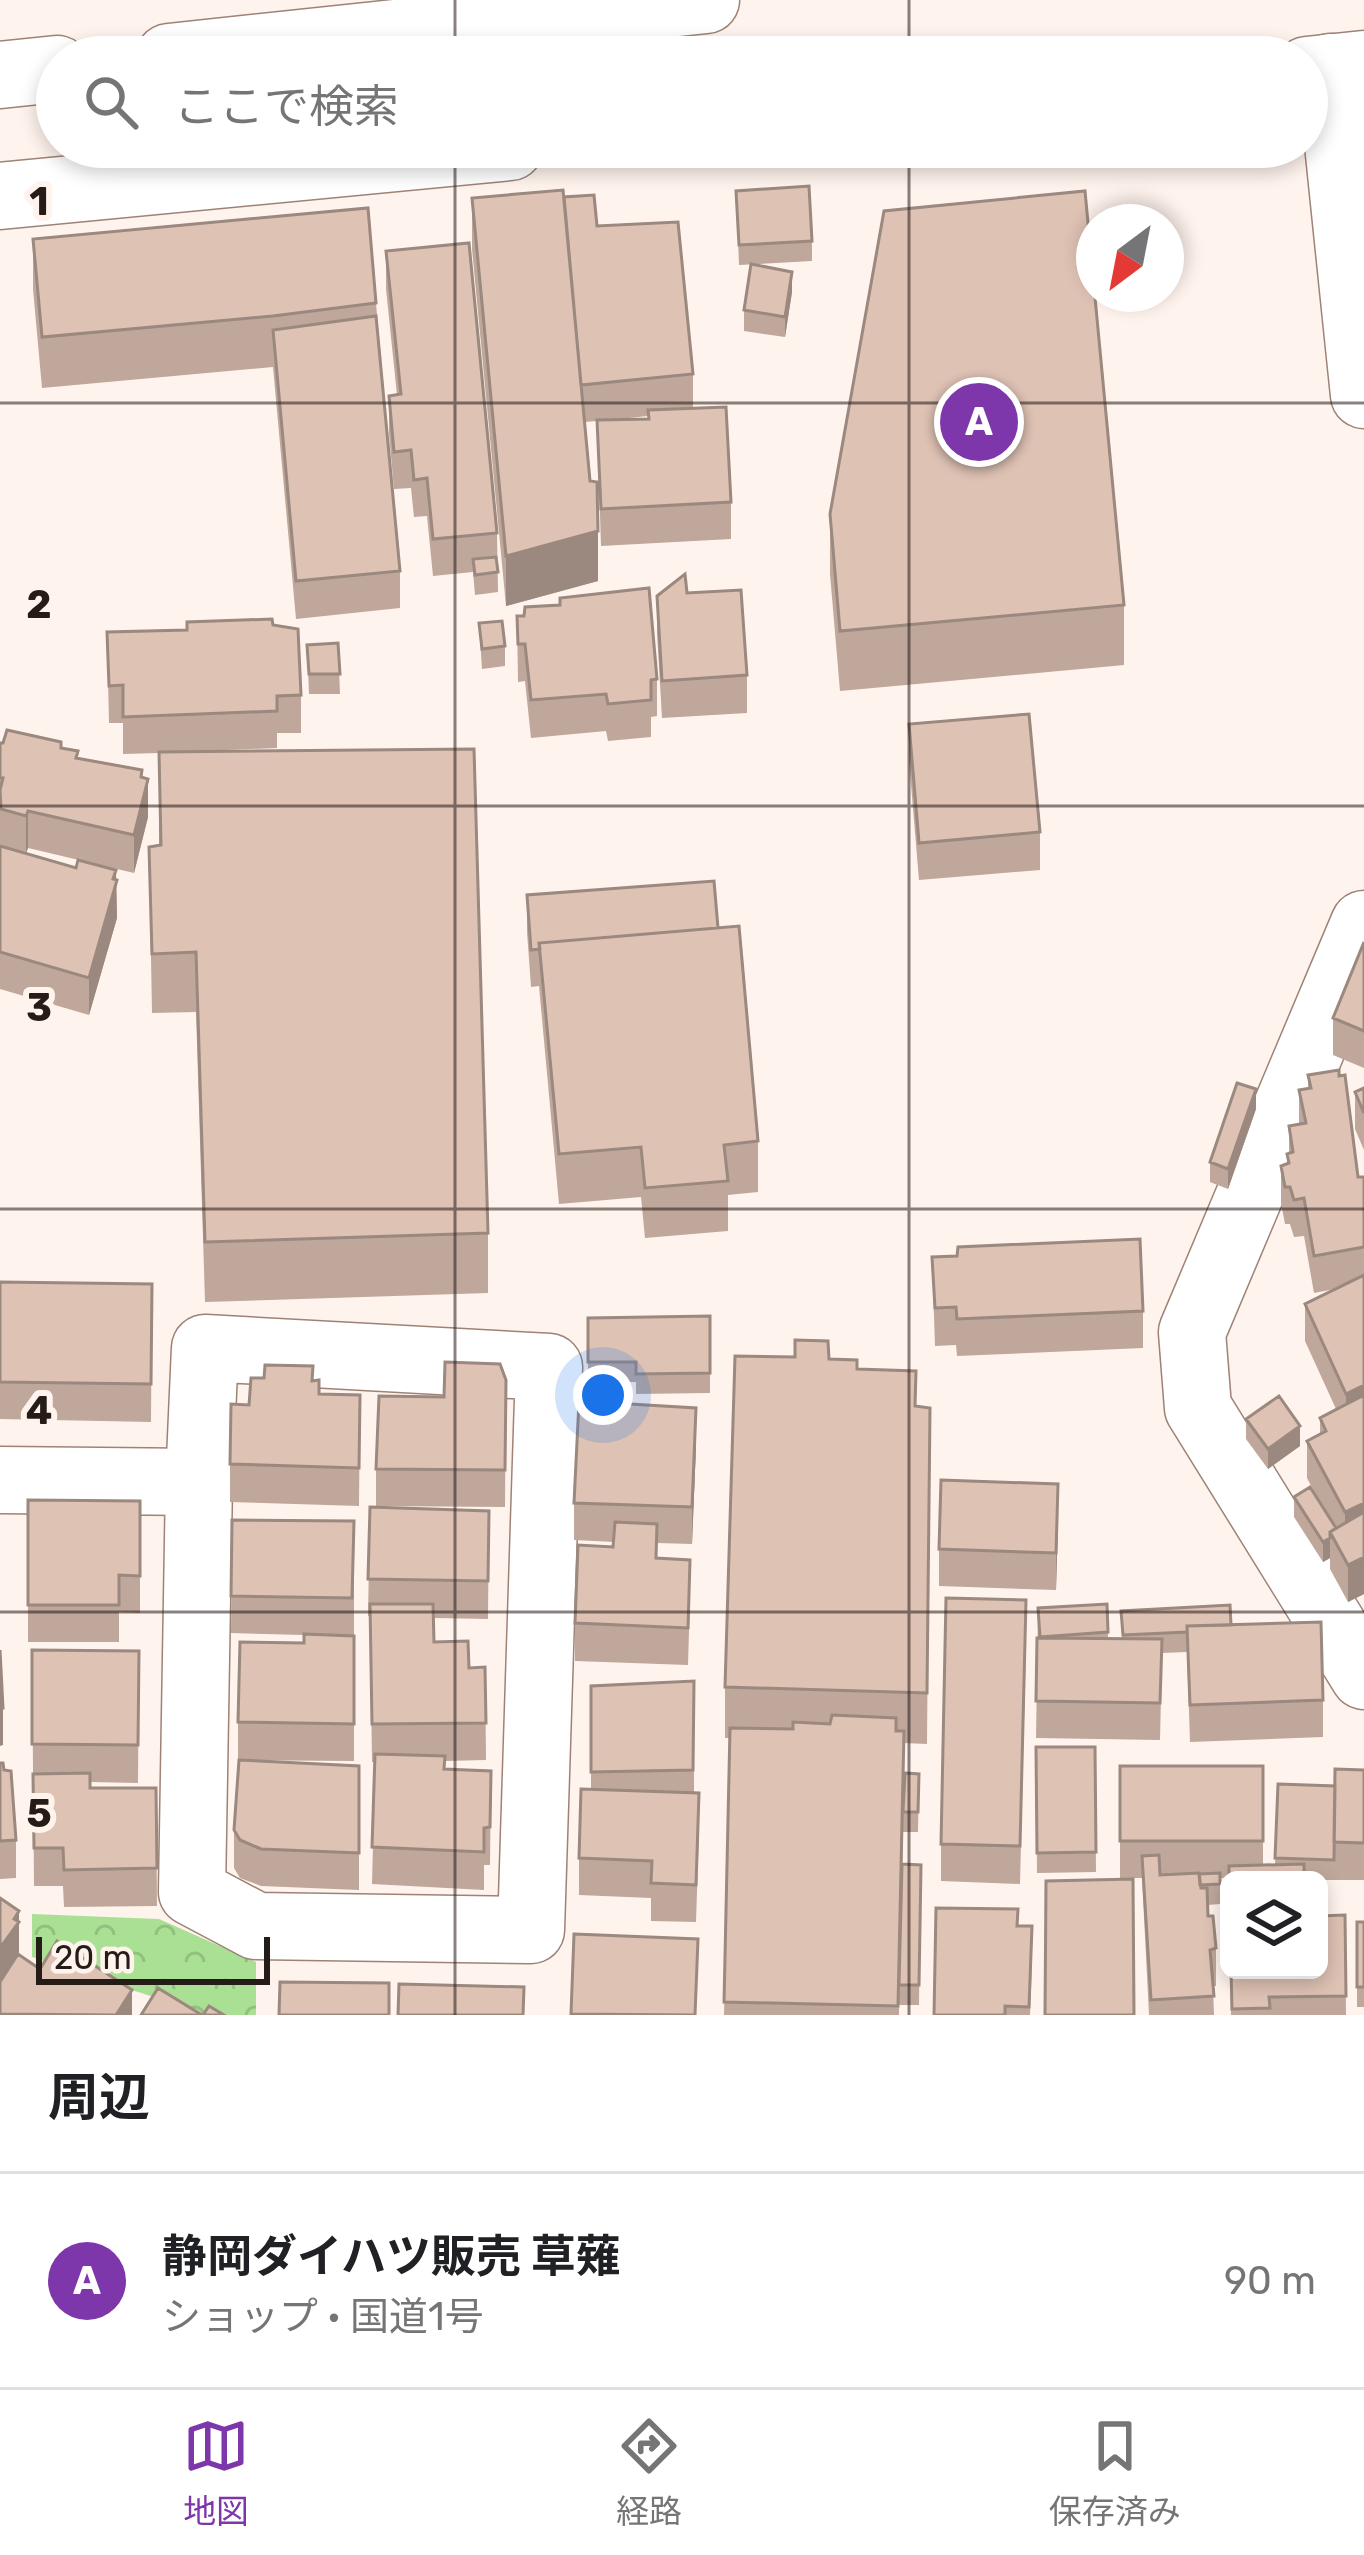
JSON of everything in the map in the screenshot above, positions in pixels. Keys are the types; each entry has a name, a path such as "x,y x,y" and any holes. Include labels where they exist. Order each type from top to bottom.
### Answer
{"main road":[{"path":"367,36 706,0"},
{"path":"1334,67 1364,395"},
{"path":"0,75 36,71"},
{"path":"0,196 291,168"},
{"path":"1364,924 1192,1332 1198,1408 1364,1676"},
{"path":"205,1348 549,1367 530,1930 256,1926 192,1892 199,1482 205,1348"},
{"path":"0,1480 199,1482"}],"green space":[{"path":"32,1914 159,1919 256,1962 256,2015 208,2015 32,1957"}],"building":[{"path":"809,186 812,241 739,245 736,191"},
{"path":"563,190 590,481 597,482 598,531 506,556 472,198"},
{"path":"1085,191 1086,204 1076,204 1076,312 1096,312 1124,605 840,631 830,514 884,211"},
{"path":"594,195 597,226 678,222 693,374 581,385 564,197"},
{"path":"368,208 376,303 42,337 33,239"},
{"path":"469,243 497,533 433,539 427,478 414,480 411,450 394,452 389,396 401,394 386,251"},
{"path":"751,264 792,272 785,317 744,310"},
{"path":"376,316 400,571 296,581 273,330"},
{"path":"726,407 731,502 601,509 597,420 649,419 648,410"},
{"path":"496,557 498,572 475,575 473,559"},
{"path":"685,574 687,593 741,590 747,675 662,681 657,596"},
{"path":"649,588 657,679 651,680 651,700 608,704 606,694 531,700 525,644 518,644 517,616 524,616 525,607"},
{"path":"272,619 273,625 298,629 301,695 277,696 277,711 123,717 123,685 109,686 107,632 187,630 187,622"},
{"path":"502,621 505,646 482,649 479,623"},
{"path":"338,643 340,674 309,674 307,645"},
{"path":"1029,714 1040,832 919,843 909,724"},
{"path":"7,730 61,742 61,748 78,751 76,758 142,770 141,777 148,779 134,835 1,809 0,743"},
{"path":"474,749 488,1233 205,1242 196,952 152,954 149,847 161,845 159,752"},
{"path":"0,846 76,868 78,860 116,870 89,978 0,952"},
{"path":"714,881 718,928 539,943 540,949 531,950 527,895"},
{"path":"739,926 758,1141 724,1145 728,1181 645,1188 641,1147 559,1154 539,943"},
{"path":"1364,942 1364,1031 1333,1018"},
{"path":"1339,1070 1339,1076 1345,1075 1358,1177 1364,1177 1364,1247 1314,1256 1304,1198 1294,1200 1290,1187 1285,1187 1281,1166 1289,1163 1287,1154 1293,1152 1289,1126 1306,1123 1299,1090 1311,1088 1308,1075"},
{"path":"1237,1083 1256,1089 1228,1169 1210,1162"},
{"path":"1364,1088 1364,1113 1355,1092"},
{"path":"1140,1239 1143,1311 957,1319 956,1307 935,1308 932,1257 957,1256 958,1247"},
{"path":"1364,1275 1364,1385 1346,1394 1305,1304"},
{"path":"0,1282 152,1284 151,1384 0,1382"},
{"path":"710,1316 710,1373 636,1374 636,1362 588,1362 588,1318"},
{"path":"795,1340 828,1341 829,1359 857,1360 857,1369 916,1371 915,1406 930,1408 927,1693 725,1687 735,1356 795,1357"},
{"path":"445,1362 500,1364 506,1380 505,1470 376,1469 379,1396 444,1397"},
{"path":"265,1365 313,1366 312,1381 319,1380 319,1394 360,1395 359,1468 230,1464 231,1404 249,1405 251,1378 264,1378"},
{"path":"1364,1395 1364,1503 1345,1512 1307,1441 1326,1431 1320,1418"},
{"path":"1279,1396 1300,1426 1268,1449 1246,1419"},
{"path":"579,1401 696,1408 692,1507 574,1503"},
{"path":"941,1480 1058,1484 1056,1553 939,1549"},
{"path":"1310,1487 1336,1528 1323,1542 1294,1497"},
{"path":"28,1500 140,1501 140,1576 119,1575 119,1605 28,1605"},
{"path":"370,1507 489,1511 488,1581 368,1579"},
{"path":"1364,1512 1364,1557 1348,1565 1330,1532"},
{"path":"232,1520 354,1521 352,1598 231,1596"},
{"path":"615,1522 657,1524 656,1558 690,1560 688,1628 575,1623 578,1545 613,1547"},
{"path":"946,1598 1026,1600 1020,1846 941,1844"},
{"path":"370,1604 433,1604 434,1642 468,1641 469,1668 485,1667 486,1723 372,1724"},
{"path":"1107,1604 1108,1632 1040,1637 1038,1608"},
{"path":"1230,1605 1231,1625 1123,1635 1121,1611"},
{"path":"1321,1622 1323,1700 1190,1705 1187,1626"},
{"path":"304,1634 354,1636 354,1724 238,1722 240,1642 304,1643"},
{"path":"1037,1638 1162,1639 1160,1703 1036,1701"},
{"path":"32,1650 139,1651 138,1745 32,1744"},
{"path":"694,1681 693,1770 591,1772 591,1686"},
{"path":"832,1715 896,1718 896,1731 904,1731 898,2006 724,2002 730,1728 793,1729 793,1722 830,1724"},
{"path":"1036,1747 1095,1747 1096,1852 1037,1853"},
{"path":"375,1754 445,1756 444,1769 491,1771 490,1827 484,1828 484,1852 372,1847"},
{"path":"239,1760 359,1766 359,1853 261,1849 240,1840 234,1830"},
{"path":"0,1763 11,1771 16,1840 0,1841"},
{"path":"1120,1766 1263,1766 1263,1841 1120,1841"},
{"path":"1335,1769 1364,1770 1364,1843 1334,1842"},
{"path":"90,1773 90,1788 156,1788 157,1868 64,1870 63,1848 34,1848 33,1774"},
{"path":"905,1773 919,1774 918,1812 903,1812"},
{"path":"1278,1784 1335,1786 1334,1860 1275,1858"},
{"path":"581,1789 699,1793 696,1885 651,1883 652,1861 579,1858"},
{"path":"1159,1855 1160,1875 1199,1873 1201,1888 1207,1888 1216,1948 1210,1950 1214,1996 1151,2000 1142,1856"},
{"path":"902,1864 921,1865 919,1985 899,1985"},
{"path":"1304,1864 1304,1871 1229,1871 1229,1866"},
{"path":"1220,1873 1220,1884 1200,1885 1199,1874"},
{"path":"1133,1879 1134,2015 1045,2015 1046,1881"},
{"path":"0,1898 19,1911 14,1919 19,1922 0,1948"},
{"path":"936,1908 1018,1909 1017,1926 1032,1926 1029,2007 1005,2006 1005,2015 934,2015"},
{"path":"1345,1915 1346,1996 1269,1997 1270,2008 1232,2009 1231,1979 1328,1979 1328,1916"},
{"path":"1357,1922 1364,1922 1364,1987 1357,1987"},
{"path":"574,1934 698,1939 695,2015 571,2014"},
{"path":"57,1941 132,1990 116,2015 0,2014 0,1982 18,1954 40,1969"},
{"path":"280,1982 389,1983 389,2015 279,2015"},
{"path":"399,1984 524,1987 523,2015 398,2015"},
{"path":"158,1988 202,2015 141,2015"},
{"path":"209,2006 224,2015 203,2015"}],"place":[{"name":"静岡ダイハツ販売 草薙","path":"979,422"}]}
